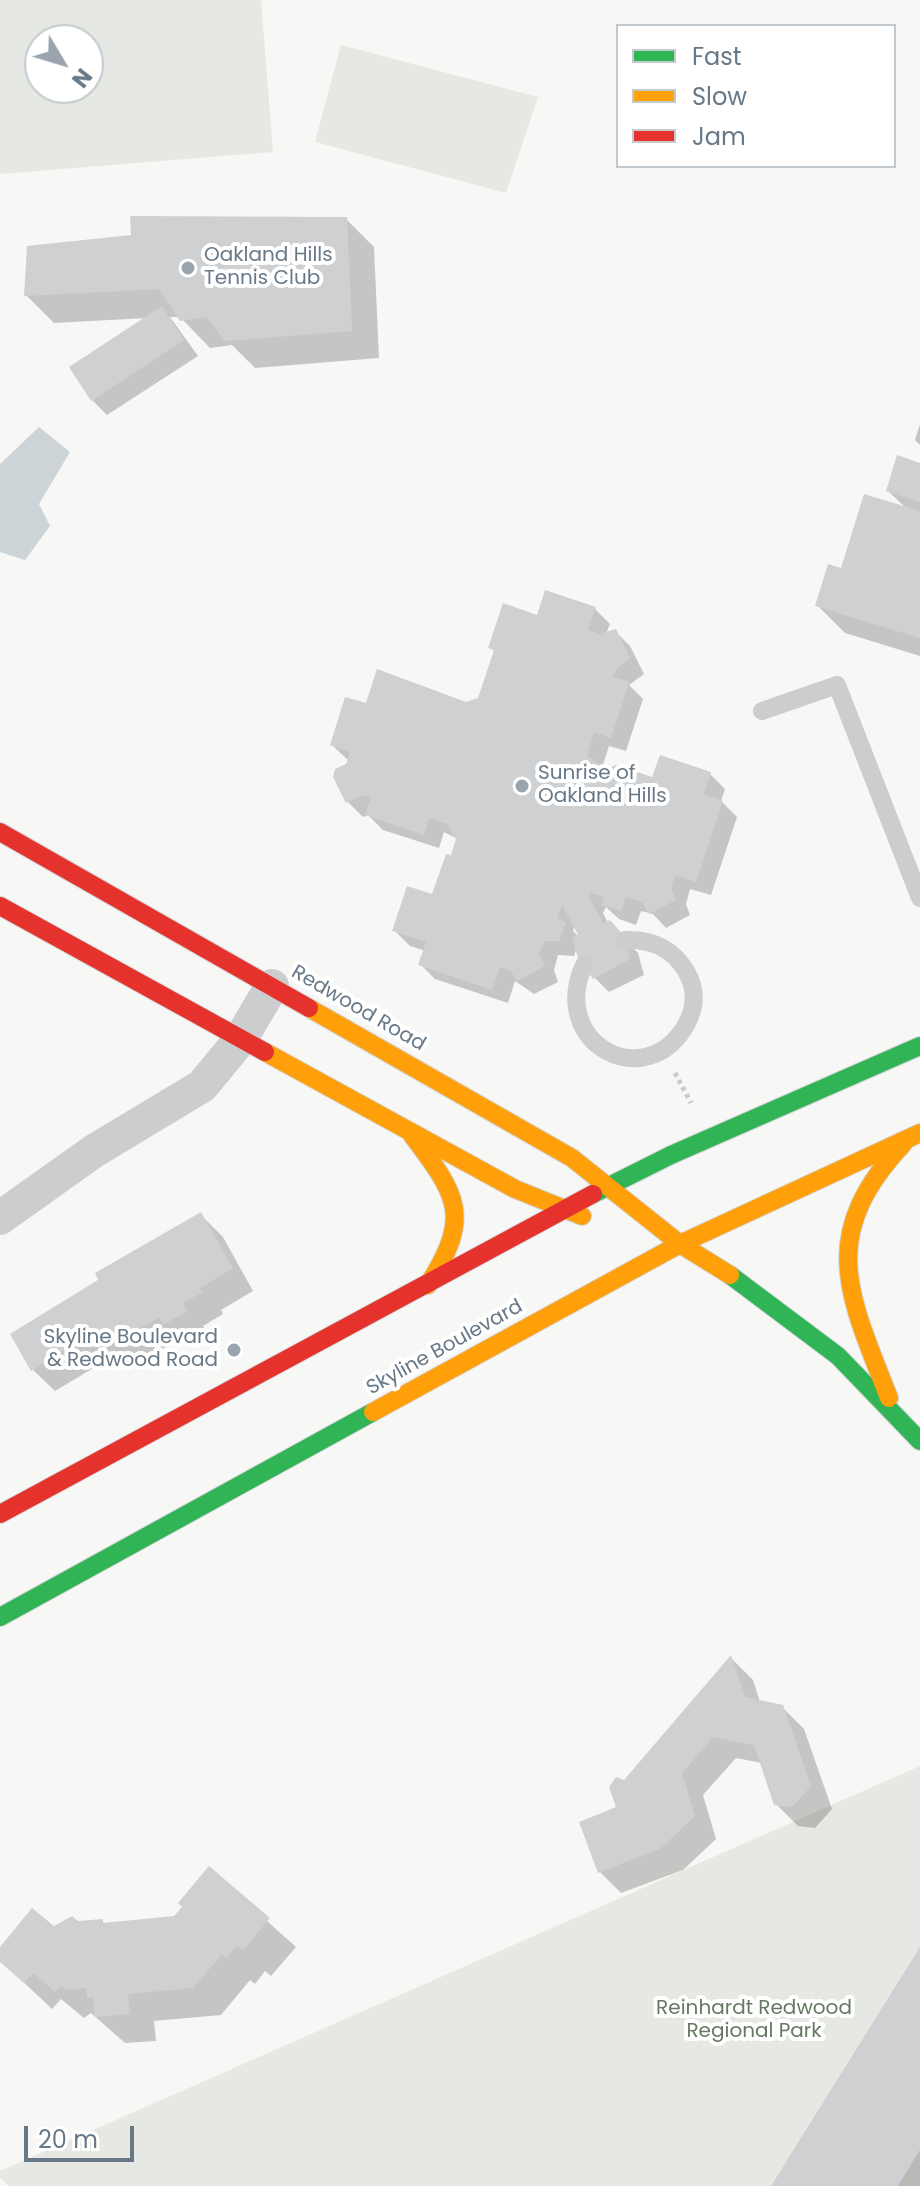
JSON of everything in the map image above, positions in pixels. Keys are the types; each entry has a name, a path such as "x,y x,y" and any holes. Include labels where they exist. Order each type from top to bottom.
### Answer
{"main road":[{"name":"Redwood Road","path":"0,832 572,1158 680,1244 726,1272 838,1356 920,1441"},
{"path":"0,906 515,1189 562,1210 606,1223"},
{"path":"0,1514 608,1186 920,1046"},
{"path":"408,1130 442,1175 459,1214 450,1254 428,1285"},
{"path":"894,1412 849,1292 845,1254 855,1213 870,1182 913,1136"},
{"name":"Skyline Boulevard","path":"0,1617 680,1244 913,1136"},
{"name":"Redwood Road","path":"636,1232 680,1244"}],"street":[{"path":"0,1218 94,1151 202,1086 240,1040 272,986"}],"lane":[{"path":"762,711 837,685 920,898"},
{"path":"584,965 576,982 574,1002 579,1023 590,1040 607,1052 627,1058 663,1050 681,1034 691,1016 695,994 677,958 660,945 625,940"}],"path":[{"path":"663,1050 710,1138"}],"green space":[{"path":"0,0 261,0 273,152 0,174"},
{"path":"341,45 538,97 506,193 315,142"},
{"name":"Reinhardt Redwood Regional Park","path":"920,1766 920,2186 9,2186 0,2178 0,2171"}],"shaded area":[{"path":"39,427 70,452 39,504 50,526 25,560 0,552 0,464"}],"building":[{"name":"Oakland Hills Tennis Club","path":"130,216 347,217 352,331 225,341 206,317 180,321 159,289 24,296 27,246 131,235"},
{"path":"162,306 184,340 91,401 69,367"},
{"path":"897,455 920,463 920,502 886,491"},
{"path":"864,494 920,511 920,638 815,606 828,564 841,568"},
{"name":"Sunrise of Oakland Hills","path":"545,590 596,607 588,630 599,634 616,629 630,658 616,669 613,677 629,682 611,738 594,732 587,756 607,769 616,765 652,777 660,755 711,772 704,794 723,801 696,882 675,875 671,888 676,900 649,914 642,902 626,897 621,911 601,905 604,897 591,893 589,897 603,923 610,920 624,936 630,959 593,979 578,958 572,938 578,935 562,904 557,919 566,922 559,941 544,941 539,954 545,966 517,981 510,970 500,967 492,990 418,965 426,942 392,931 407,886 432,894 446,854 451,855 456,839 447,824 429,818 424,835 365,815 371,798 363,795 346,803 333,777 335,769 346,764 350,752 330,745 345,697 366,703 377,669 466,702 478,698 494,650 488,648 503,603 537,615"},
{"path":"201,1212 233,1268 200,1288 203,1292 183,1303 187,1311 163,1325 159,1317 126,1336 124,1331 98,1346 91,1334 31,1371 10,1334 98,1280 95,1273"},
{"path":"731,1655 745,1697 783,1705 811,1786 792,1807 774,1805 754,1745 713,1737 682,1773 695,1816 661,1848 598,1873 579,1822 616,1807 609,1787 616,1777 624,1780"},
{"path":"209,1866 270,1918 243,1950 237,1945 226,1958 222,1954 193,1988 128,1994 130,2014 95,2017 93,1997 87,1998 86,1988 67,1990 62,1986 55,1992 33,1973 24,1983 0,1962 0,1947 32,1908 54,1926 72,1916 78,1921 103,1919 103,1923 174,1916 182,1907 178,1903"},
{"path":"920,1947 920,2150 898,2186 771,2186"}],"traffic: fast":[{"path":"593,1194 671,1155 920,1046"},
{"path":"730,1275 838,1356 920,1441"},
{"path":"0,1617 373,1412"}],"traffic: slow":[{"path":"309,1008 572,1158 680,1244 730,1275"},
{"path":"265,1052 515,1189 582,1216"},
{"path":"373,1412 680,1244 920,1133"},
{"path":"412,1135 440,1174 454,1207 451,1241 428,1285"},
{"path":"889,1398 862,1327 848,1266 850,1237 859,1208 876,1177 903,1144"}],"traffic: jam":[{"path":"0,832 309,1008"},
{"path":"0,906 265,1052"},
{"path":"0,1514 593,1194"}],"place":[{"name":"Oakland Hills Tennis Club","path":"188,268"},
{"name":"Sunrise of Oakland Hills","path":"522,786"},
{"name":"Skyline Boulevard & Redwood Road","path":"234,1350"}]}
